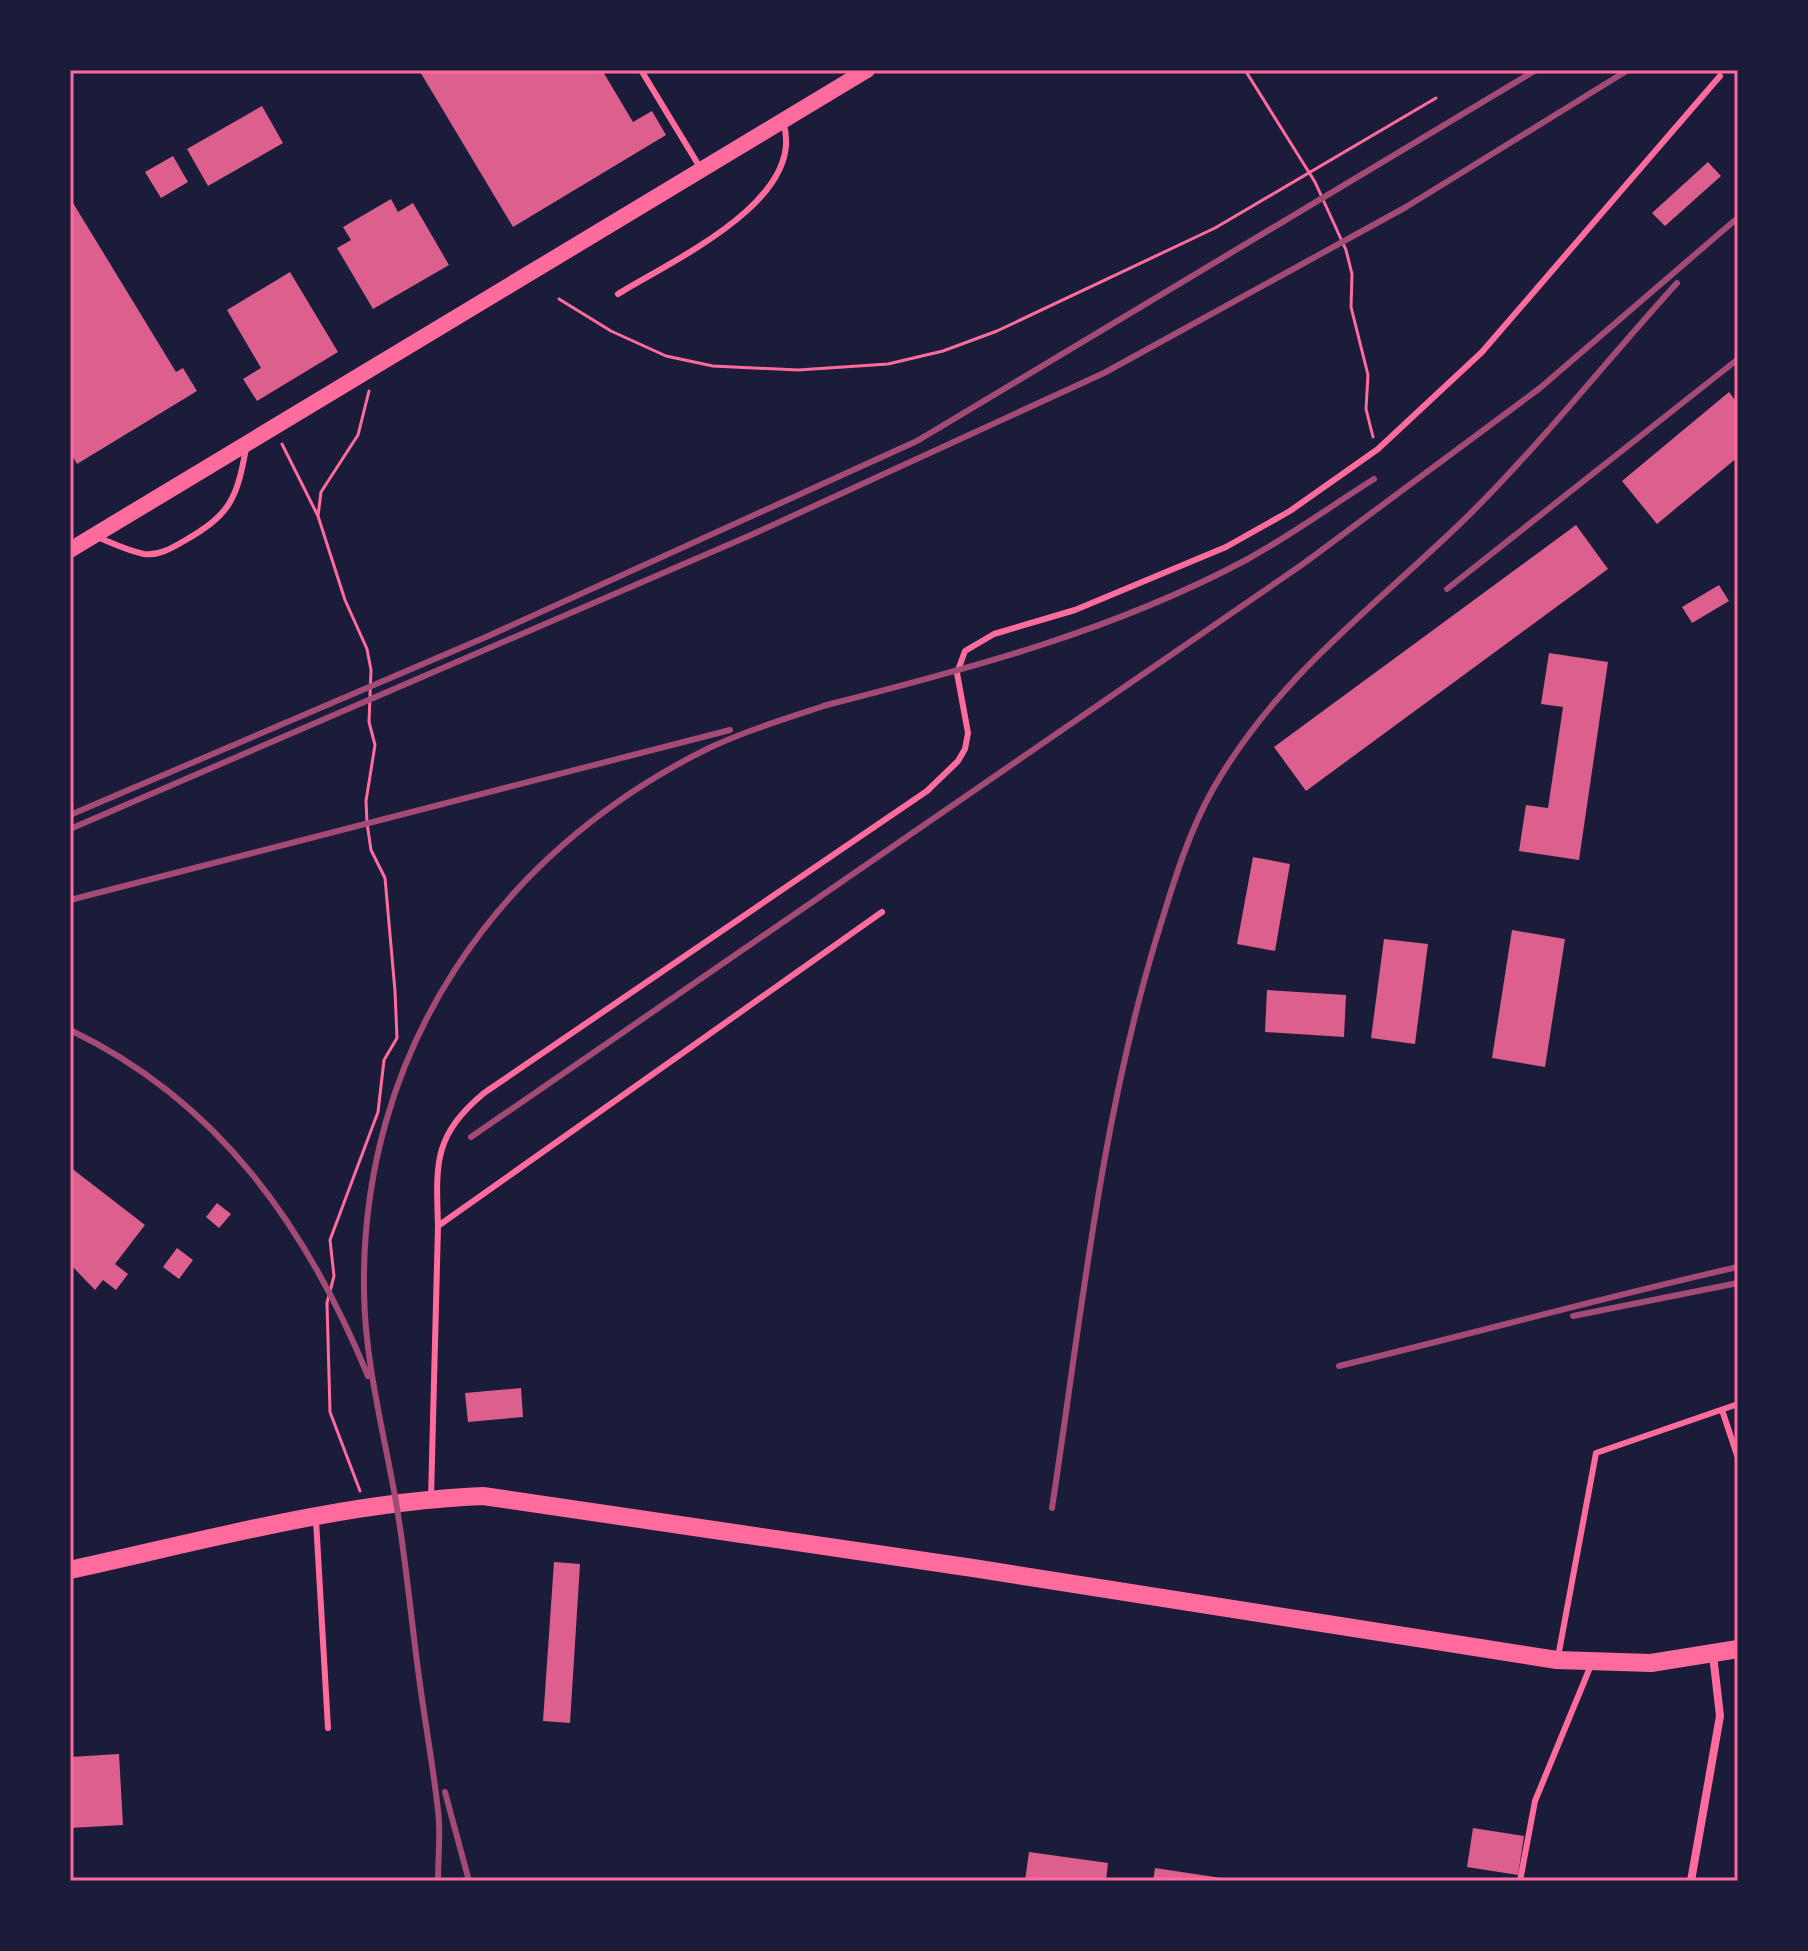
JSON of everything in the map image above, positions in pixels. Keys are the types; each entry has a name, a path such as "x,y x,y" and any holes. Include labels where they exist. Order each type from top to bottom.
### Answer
{"highway":[{"path":"70,1570 316,1516 431,1498 483,1496 594,1510 1557,1660 1592,1664 1651,1663 1738,1649"}],"main road":[{"path":"70,550 867,70"}],"street":[{"path":"1691,1881 1720,1716 1713,1655"}],"lane":[{"path":"641,70 701,169"},
{"path":"431,1498 437,1178 442,1141 461,1113 484,1093 927,791 958,761 968,733 957,673 965,651 986,637 1075,610 1226,547 1290,511 1378,449 1482,352 1720,76"},
{"path":"618,294 738,220 759,201 776,177 785,146 783,122"},
{"path":"93,536 146,554 165,552 216,523 228,510 240,484 247,444"},
{"path":"438,1226 882,912"},
{"path":"1557,1660 1596,1453 1738,1404"},
{"path":"1722,1410 1738,1458"},
{"path":"316,1516 328,1728"},
{"path":"1520,1881 1535,1801 1592,1664"}],"path":[{"path":"1245,70 1310,173 1350,264 1351,307 1368,375 1366,409 1376,444"},
{"path":"559,299 611,331 666,356 713,366 798,370 888,364 943,351 997,331 1215,228 1436,98"},
{"path":"318,516 321,492 358,435 375,365"},
{"path":"280,441 318,516 345,600 367,649 371,670 369,722 375,745 366,801 367,823 371,850 385,878 397,1038 384,1060 378,1112 330,1240 334,1276 327,1303 330,1412 353,1480 370,1508"}],"building":[{"path":"419,70 602,70 633,122 652,111 666,135 513,227"},
{"path":"262,106 283,143 208,186 187,149"},
{"path":"173,156 188,182 161,198 145,172"},
{"path":"1708,162 1721,176 1665,226 1652,213"},
{"path":"70,198 176,372 183,368 197,391 77,464 70,452"},
{"path":"391,199 398,212 413,203 449,265 373,309 337,248 351,240 343,227"},
{"path":"290,272 338,352 257,401 243,379 261,368 227,310"},
{"path":"1729,392 1738,404 1738,457 1657,524 1622,481"},
{"path":"1576,525 1608,569 1306,791 1274,747"},
{"path":"1719,585 1729,601 1692,623 1682,607"},
{"path":"1549,653 1608,662 1579,860 1519,851 1526,805 1548,808 1563,707 1541,704"},
{"path":"1253,857 1290,864 1275,951 1237,944"},
{"path":"1512,930 1565,939 1545,1067 1492,1058"},
{"path":"1384,939 1428,944 1415,1044 1371,1038"},
{"path":"1267,990 1346,995 1344,1037 1265,1032"},
{"path":"70,1167 145,1225 115,1264 128,1274 116,1290 103,1280 95,1290 70,1264"},
{"path":"217,1203 231,1214 219,1228 206,1217"},
{"path":"177,1248 193,1260 179,1279 163,1267"},
{"path":"521,1388 523,1417 468,1422 465,1393"},
{"path":"554,1562 580,1564 570,1723 543,1721"},
{"path":"119,1754 123,1825 70,1828 70,1757"},
{"path":"1473,1828 1524,1836 1518,1875 1467,1867"},
{"path":"1029,1852 1108,1863 1106,1881 1025,1881"},
{"path":"1155,1868 1228,1879 1228,1881 1153,1881"}],"railway":[{"path":"70,815 486,637 917,441 1536,70"},
{"path":"70,829 751,535 1104,373 1406,207 1628,70"},
{"path":"471,1137 1303,564 1540,388 1734,221"},
{"path":"1052,1508 1094,1223 1120,1082 1155,943 1180,864 1203,807 1268,709 1332,642 1498,485 1677,283"},
{"path":"1447,589 1738,359"},
{"path":"823,706 1039,646 1144,608 1246,560 1374,479"},
{"path":"438,1881 436,1793 400,1524 371,1371 365,1319 369,1204 386,1121 415,1043 454,970 504,904 563,845 631,793 707,749 833,703"},
{"path":"70,900 730,730"},
{"path":"70,1030 123,1059 171,1093 214,1132 252,1174 317,1269 368,1376"},
{"path":"1339,1366 1738,1267"},
{"path":"1573,1316 1738,1283"},
{"path":"445,1792 469,1881"}]}
